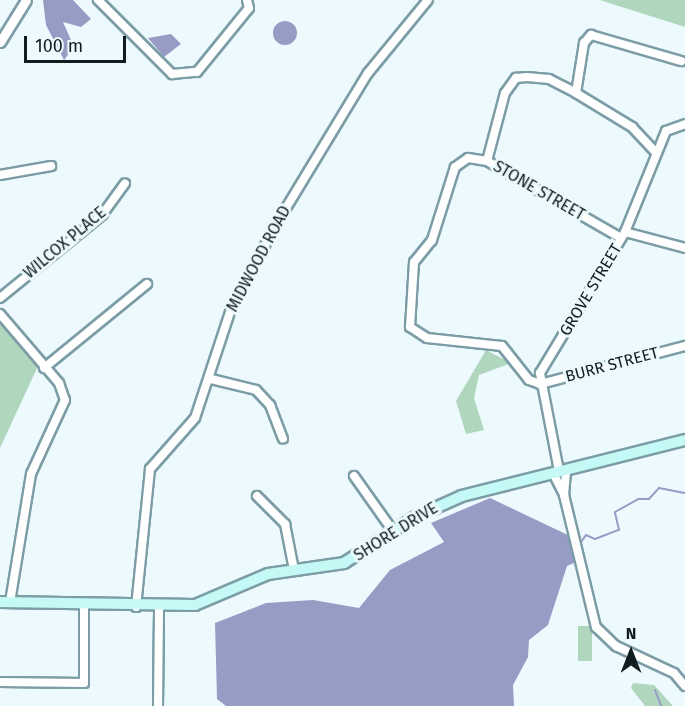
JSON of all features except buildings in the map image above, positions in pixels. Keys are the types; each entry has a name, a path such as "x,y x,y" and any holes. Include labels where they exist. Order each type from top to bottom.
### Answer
{"main road":[{"name":"SHORE DRIVE","path":"5,602 159,609 200,604 253,579 294,570 341,565 393,531 452,499 685,440"}],"street":[{"path":"0,42 26,0"},
{"path":"98,0 172,74 197,72 249,8 247,0"},
{"name":"MIDWOOD ROAD","path":"136,608 150,469 195,418 211,379 231,309 266,241 368,73 428,0"},
{"path":"576,93 584,43 591,35 681,61"},
{"path":"487,161 501,104 516,78 549,80 576,93 632,127 656,153"},
{"name":"GROVE STREET","path":"540,384 544,364 623,235 666,131 685,124"},
{"name":"STONE STREET","path":"540,384 529,380 502,346 427,338 410,327 410,274 432,240 455,168 468,158 487,161 623,235 685,248"},
{"path":"0,175 51,166"},
{"name":"WILCOX PLACE","path":"0,298 102,215 126,183"},
{"path":"44,368 147,284"},
{"path":"0,314 64,392 64,406 31,474 5,602"},
{"name":"BURR STREET","path":"540,384 685,346"},
{"path":"211,379 256,390 270,405 284,439"},
{"path":"540,384 596,627 616,646 674,673 685,686"},
{"path":"559,471 564,495"},
{"path":"354,476 393,531"},
{"path":"257,496 285,524 294,570"},
{"path":"0,682 84,683 84,606"},
{"path":"158,706 159,609"}],"green space":[{"path":"600,0 685,0 685,27 609,3"},
{"path":"0,320 38,366 0,448"},
{"path":"486,350 511,363 479,375 474,398 484,430 466,434 456,401"},
{"path":"578,626 592,626 592,661 578,661"},
{"path":"633,683 654,685 673,706 645,706 631,688"}],"water":[{"path":"43,0 73,0 91,19 81,27 63,22 74,47 64,60 46,25"},
{"path":"285,21 294,24 297,33 294,42 285,45 276,42 273,33 276,24"},
{"path":"171,34 181,44 164,57 148,38"},
{"path":"490,498 570,536 576,562 567,566 548,625 529,640 528,657 513,685 514,706 226,706 217,699 215,623 266,603 313,600 359,608 390,570 444,542 431,523"}],"waterway":[{"path":"579,545 586,535 595,539 619,530 615,512 638,499 649,499 659,488 685,493"},
{"path":"655,690 661,706"}]}
